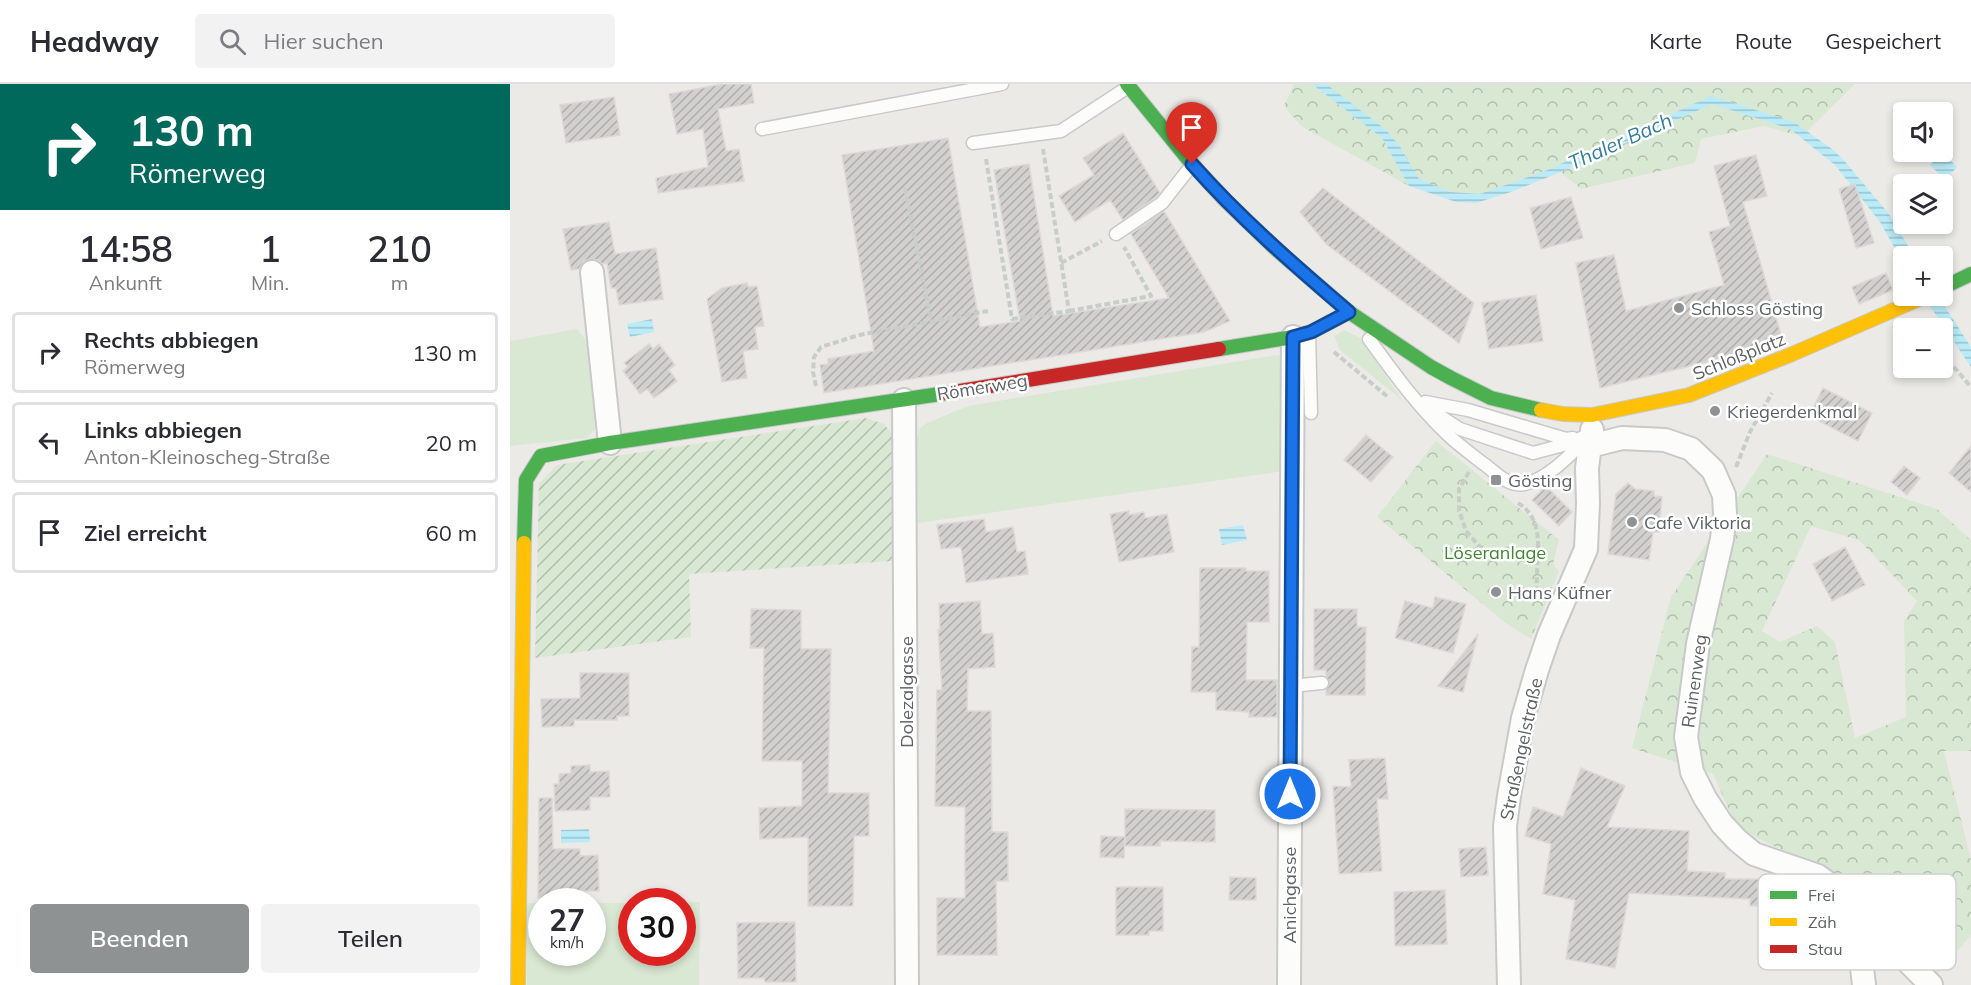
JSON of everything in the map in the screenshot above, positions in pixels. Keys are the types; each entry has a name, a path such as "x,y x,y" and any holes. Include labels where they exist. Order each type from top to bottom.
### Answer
{"street":[{"name":"Schloßplatz","path":"1128,85 1192,164 1224,199 1277,250 1349,312 1431,367 1491,398 1563,414 1592,431 1790,356 1903,306"},
{"path":"592,272 610,443"},
{"path":"1953,283 1971,274"},
{"name":"Römerweg","path":"518,985 526,480 541,456 610,443 904,400 1301,334 1349,312"},
{"name":"Anichgasse","path":"1289,985 1287,698 1301,334"},
{"name":"Dolezalgasse","path":"904,400 907,985"},
{"name":"Ruinenweg","path":"1592,431 1622,438 1665,440 1691,449 1713,470 1724,495 1725,514 1722,539 1698,644 1691,690 1686,737 1692,772 1722,824 1754,854 1812,874"},
{"name":"Straßengelstraße","path":"1509,985 1505,826 1523,718 1537,670 1556,618 1586,549 1587,468 1592,431"},
{"path":"1862,970 1864,985"},
{"name":"Ruinenweg","path":"1916,970 1931,985"}],"lane":[{"path":"762,129 1002,84"},
{"path":"978,142 1061,131 1128,85"},
{"path":"1116,234 1162,203 1192,164"},
{"path":"1349,312 1409,394 1455,441 1512,484 1525,484 1540,478 1562,462 1592,431"},
{"path":"1301,334 1311,413"},
{"path":"1431,367 1418,364 1408,366 1403,371 1401,379 1409,394 1460,429 1533,453 1571,443 1592,431"},
{"path":"1409,394 1436,405 1468,410 1566,440 1592,431"},
{"path":"1287,698 1322,683"}],"path":[{"path":"1040,134 1069,311"},
{"path":"978,142 1012,319 1151,296 1116,234 1061,263"},
{"path":"905,188 931,321"},
{"path":"818,391 813,372 814,357 821,347 852,336 988,311"},
{"path":"1953,366 1971,387"},
{"path":"1724,495 1750,432 1772,392"},
{"path":"1472,467 1459,489 1460,510 1466,531 1479,546 1501,555 1527,556 1539,548"},
{"path":"1518,502 1526,508 1536,523 1539,548 1536,587 1540,606 1547,614 1556,618"}],"green space":[{"path":"1294,84 1312,84 1382,138 1409,186 1301,126 1284,106"},
{"path":"1326,84 1855,84 1806,132 1794,122 1711,96 1545,171 1480,194 1451,192 1418,179 1399,145"},
{"path":"1712,104 1790,129 1796,135 1764,126 1701,139 1695,163 1581,189 1561,172"},
{"path":"577,329 593,349 595,429 587,438 510,446 510,341"},
{"path":"1344,330 1362,339 1401,399 1340,350 1334,336"},
{"path":"1276,355 1283,357 1284,471 918,523 916,441 920,428 927,423 968,406"},
{"path":"866,418 884,424 896,439 893,561 689,574 691,637 535,658 539,484 557,465"},
{"name":"Löseranlage","path":"1436,441 1559,540 1553,564 1559,571 1531,639 1507,624 1377,517"},
{"path":"1767,454 1937,509 1971,540 1971,751 1944,751 1971,860 1971,935 1956,952 1956,874 1830,874 1737,828 1713,774 1632,748 1671,597","holes":["1811,526 1859,540 1917,601 1904,621 1906,717 1855,738 1835,642 1817,626 1780,642 1762,631"]},
{"path":"696,902 700,902 699,985 527,985 527,903 528,966 606,966 606,903 618,903 618,966 696,966"}],"water":[{"name":"Thaler Bach","path":"1312,84 1326,84 1385,129 1399,145 1419,179 1451,192 1480,194 1545,171 1711,96 1794,122 1832,149 1889,214 1893,221 1893,234 1901,234 1908,246 1893,246 1880,222 1835,165 1790,129 1712,104 1561,172 1476,203 1456,202 1409,186 1382,138"},
{"path":"1933,162 1952,162 1957,167 1951,174 1939,174 1930,165"},
{"path":"1930,306 1944,306 1952,318 1938,318"},
{"path":"652,319 654,332 630,337 627,324"},
{"path":"1953,319 1971,347 1971,367 1953,340"},
{"path":"1243,525 1247,540 1222,545 1219,529"},
{"path":"589,829 590,842 561,843 561,830"}],"building":[{"path":"722,84 751,84 754,103 718,109 726,151 739,149 744,181 658,193 656,178 708,167 703,129 677,134 669,94"},
{"path":"614,97 620,135 566,143 560,105"},
{"path":"1123,133 1160,193 1123,220 1110,200 1075,222 1059,196 1094,175 1083,158"},
{"path":"948,138 980,327 1020,321 994,170 1029,164 1053,316 1169,298 1131,234 1164,211 1230,321 1204,332 824,393 820,365 828,364 828,359 874,351 842,155"},
{"name":"Schloss Gösting","path":"1756,155 1767,196 1743,202 1782,338 1747,352 1600,388 1576,263 1614,255 1626,311 1724,285 1709,232 1730,226 1714,166"},
{"path":"1855,184 1874,243 1856,248 1839,189"},
{"path":"1323,188 1474,303 1459,343 1326,244 1300,212"},
{"path":"1571,197 1583,238 1541,249 1530,208"},
{"path":"609,222 615,254 656,248 663,299 619,305 616,288 611,288 607,263 603,264 590,259 584,261 579,269 571,270 563,229"},
{"path":"1886,273 1893,290 1859,304 1852,287"},
{"path":"747,283 748,287 757,286 764,326 755,327 758,349 743,351 747,378 722,382 707,299 722,288"},
{"path":"1536,295 1543,341 1489,349 1482,303"},
{"path":"649,344 653,349 659,344 675,365 669,370 677,381 654,398 647,389 640,394 623,371 628,367 624,363"},
{"path":"1823,388 1872,413 1858,441 1809,416"},
{"path":"1366,435 1393,457 1371,482 1344,460"},
{"path":"1971,446 1971,492 1949,473"},
{"path":"1904,466 1920,478 1907,495 1891,482"},
{"path":"1628,483 1635,489 1654,491 1654,496 1662,497 1659,532 1653,532 1649,560 1608,554 1616,494"},
{"path":"1546,486 1572,512 1559,526 1532,500"},
{"path":"1129,511 1129,515 1144,512 1145,518 1167,514 1174,552 1119,562 1110,514"},
{"path":"984,519 986,532 1013,527 1017,552 1025,551 1028,574 966,583 961,547 941,549 937,525"},
{"path":"1845,547 1865,585 1832,601 1813,564"},
{"path":"1200,568 1246,568 1246,571 1269,571 1269,622 1247,622 1246,680 1277,680 1277,717 1249,717 1249,712 1216,710 1216,692 1191,692 1192,647 1199,647"},
{"path":"1435,597 1466,604 1453,653 1395,638 1405,601 1433,608"},
{"path":"980,601 982,634 993,633 995,667 968,669 967,711 991,711 992,832 1008,832 1008,881 996,881 997,955 937,955 937,898 965,898 965,807 935,806 937,690 942,690 938,630 940,630 939,604"},
{"path":"751,609 801,610 801,649 831,649 828,793 869,793 869,836 854,836 853,906 808,906 808,837 760,839 759,808 802,806 802,761 762,761 764,648 750,648"},
{"path":"1314,609 1357,609 1357,627 1366,627 1365,695 1326,695 1330,683 1326,670 1314,670"},
{"path":"1478,634 1463,692 1438,686"},
{"path":"580,673 629,673 629,716 617,716 617,720 574,720 574,726 542,727 541,699 580,698"},
{"path":"1385,758 1388,799 1377,799 1382,871 1339,874 1333,786 1351,787 1349,760"},
{"path":"590,765 590,772 609,771 610,797 590,797 590,810 555,811 554,784 559,784 559,774 571,773 571,766"},
{"path":"1581,768 1625,786 1607,827 1689,831 1687,871 1725,873 1725,879 1758,879 1758,906 1750,906 1750,899 1629,893 1615,968 1566,959 1575,900 1543,894 1551,844 1525,836 1533,807 1563,817"},
{"path":"539,798 552,798 553,849 580,849 580,856 598,855 599,888 538,888"},
{"path":"1125,809 1215,810 1215,842 1160,841 1160,846 1125,846"},
{"path":"1101,836 1125,837 1124,858 1100,857"},
{"path":"1486,847 1488,875 1461,877 1459,849"},
{"path":"1230,877 1256,878 1256,900 1229,900"},
{"path":"1116,887 1163,887 1163,931 1149,931 1149,935 1116,935"},
{"path":"1445,890 1447,944 1395,946 1394,892"},
{"path":"795,922 796,982 765,982 764,978 738,978 737,923"}],"traffic: fast":[{"path":"1127,84 1192,164 1224,199 1277,250 1349,312 1451,378 1491,398 1541,410"},
{"path":"1953,283 1971,274"},
{"path":"1219,349 1311,332 1349,312"},
{"path":"524,543 526,480 541,456 610,443 947,393"}],"traffic: slow":[{"path":"1541,410 1563,414 1592,415 1689,395 1790,355 1903,306"},
{"path":"518,985 524,543"}],"traffic: jam":[{"path":"947,393 1219,349"}],"place":[{"name":"Schloss Gösting","path":"1679,308"},
{"name":"Kriegerdenkmal","path":"1715,411"},
{"name":"Gösting","path":"1496,480"},
{"name":"Cafe Viktoria","path":"1632,522"},
{"name":"Hans Küfner","path":"1496,592"}],"route":[{"path":"1192,164 1224,199 1277,250 1349,312 1311,332 1293,337 1290,794"}]}
